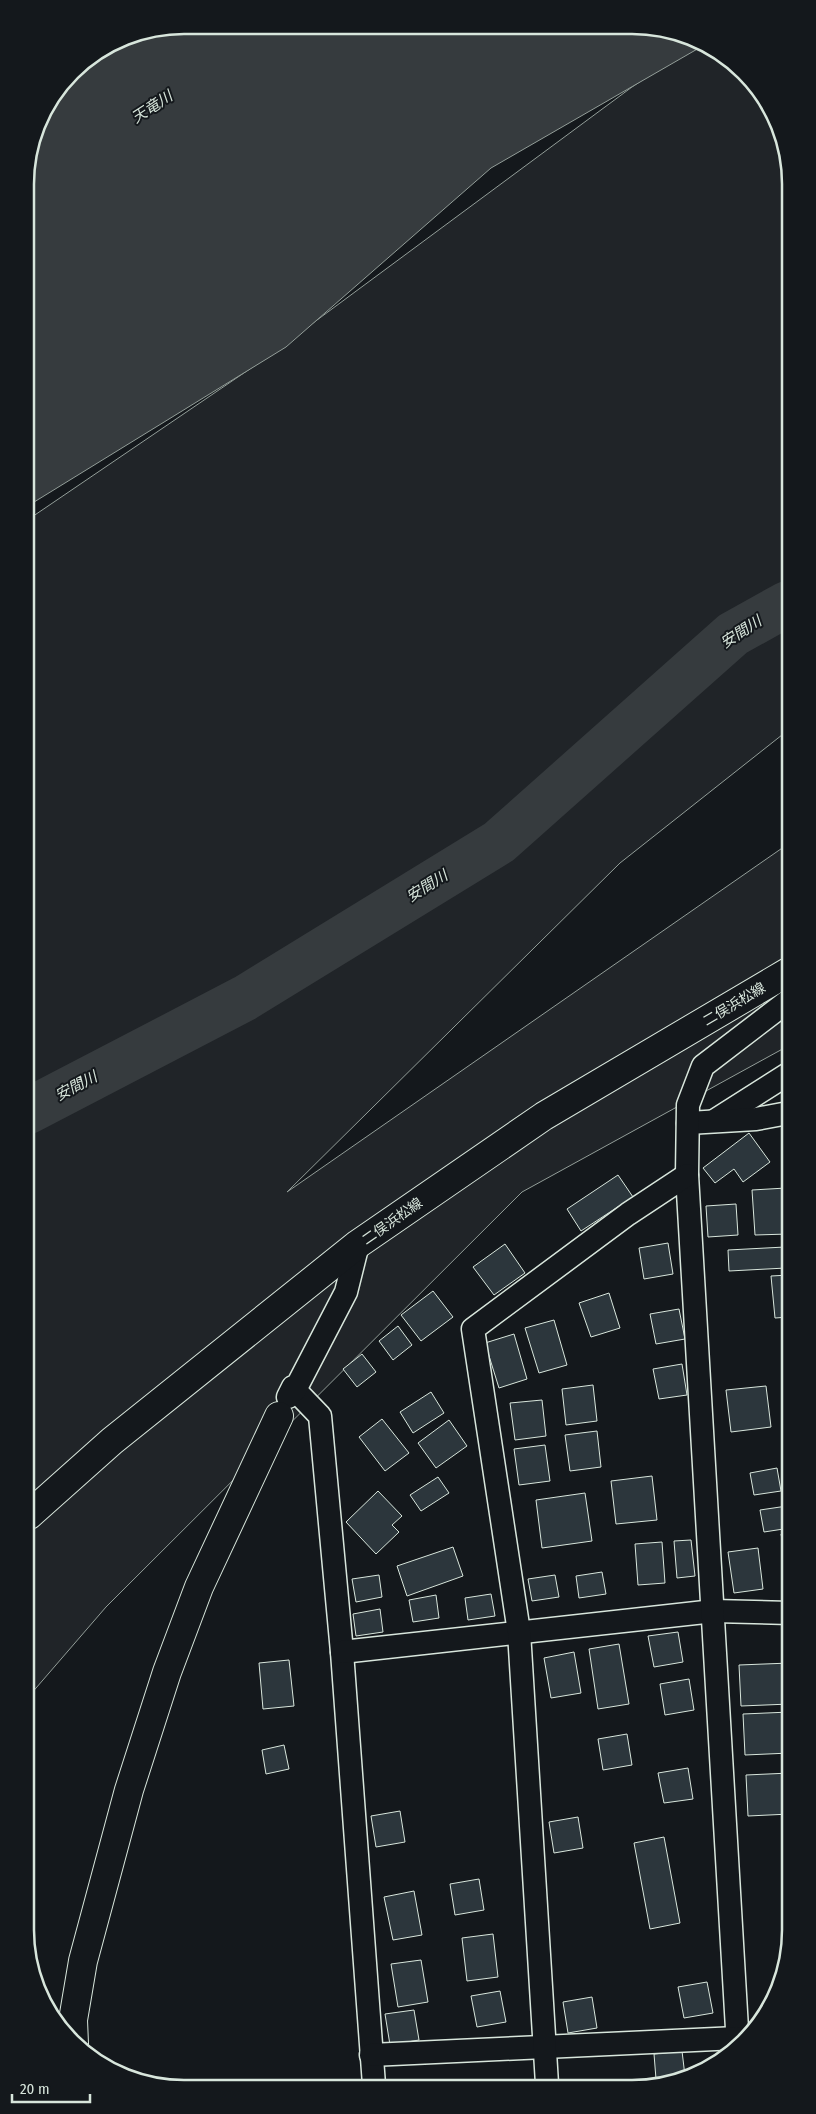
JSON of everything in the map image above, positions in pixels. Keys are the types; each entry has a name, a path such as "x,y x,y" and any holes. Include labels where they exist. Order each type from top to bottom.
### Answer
{"main road":[{"name":"二俣浜松線","path":"34,1511 112,1442 358,1244 544,1116 782,976"},
{"path":"73,2031 73,2020 83,1961 129,1790 164,1681 199,1587 279,1416"}],"street":[{"path":"737,2037 714,1611 687,1175 688,1105 703,1066 782,1007"},
{"path":"713,1121 782,1078"},
{"path":"688,1123 756,1119 782,1114"},
{"path":"547,2080 519,1632 473,1330 628,1214 687,1175"},
{"path":"295,1390 346,1292 358,1244"},
{"path":"279,1416 292,1387 320,1416 342,1652 374,2080"},
{"path":"342,1652 714,1611 782,1613"},
{"path":"371,2055 545,2047 731,2042"}],"shaded area":[{"path":"693,47 699,49 724,65 751,92 771,126 777,145 782,183 782,735 620,863 287,1192 782,848 782,1049 522,1192 106,1607 34,1690 34,516 263,360 632,87"}],"water":[{"name":"天竜川","path":"183,34 642,34 662,37 698,49 491,168 286,347 34,502 35,164 45,126 59,100 85,71 100,59 117,49 135,42 164,35"}],"building":[{"path":"749,1133 770,1162 743,1182 734,1169 715,1183 703,1168"},
{"path":"618,1175 633,1197 581,1231 567,1209"},
{"path":"782,1188 782,1234 755,1235 752,1190"},
{"path":"736,1204 738,1235 708,1237 706,1206"},
{"path":"668,1243 673,1274 644,1279 639,1248"},
{"path":"505,1244 525,1273 494,1295 473,1267"},
{"path":"782,1247 782,1268 729,1271 728,1250"},
{"path":"782,1275 782,1318 775,1318 771,1276"},
{"path":"433,1291 453,1317 421,1341 401,1315"},
{"path":"609,1293 620,1328 591,1337 579,1303"},
{"path":"679,1309 685,1339 656,1344 650,1314"},
{"path":"554,1320 567,1365 539,1373 525,1328"},
{"path":"398,1326 412,1345 393,1360 379,1341"},
{"path":"514,1334 527,1379 499,1388 485,1343"},
{"path":"362,1354 376,1372 357,1387 343,1369"},
{"path":"682,1364 687,1395 659,1399 653,1369"},
{"path":"593,1385 597,1421 566,1425 562,1389"},
{"path":"766,1386 771,1427 731,1432 726,1390"},
{"path":"431,1392 444,1413 413,1433 400,1412"},
{"path":"542,1400 546,1436 515,1440 510,1403"},
{"path":"382,1419 409,1453 385,1471 359,1437"},
{"path":"449,1420 467,1446 436,1468 418,1443"},
{"path":"597,1431 601,1467 570,1471 565,1435"},
{"path":"545,1445 550,1481 519,1485 514,1449"},
{"path":"777,1468 781,1491 754,1495 750,1473"},
{"path":"652,1476 657,1520 616,1524 611,1481"},
{"path":"438,1477 449,1493 421,1511 410,1495"},
{"path":"378,1491 402,1516 392,1525 399,1532 376,1554 346,1522"},
{"path":"585,1493 592,1541 542,1548 536,1500"},
{"path":"782,1507 782,1529 764,1532 760,1510"},
{"path":"691,1540 695,1576 677,1578 674,1541"},
{"path":"662,1542 665,1583 638,1585 635,1544"},
{"path":"453,1547 463,1576 407,1596 397,1566"},
{"path":"758,1548 763,1589 734,1593 728,1552"},
{"path":"602,1572 606,1594 579,1598 576,1576"},
{"path":"379,1575 382,1597 356,1602 352,1579"},
{"path":"555,1575 559,1597 532,1601 528,1579"},
{"path":"491,1594 495,1616 468,1620 465,1598"},
{"path":"436,1595 439,1618 413,1622 409,1600"},
{"path":"380,1609 383,1632 356,1636 353,1614"},
{"path":"678,1632 683,1662 654,1667 648,1636"},
{"path":"619,1644 629,1704 598,1709 589,1649"},
{"path":"574,1652 581,1693 551,1698 544,1658"},
{"path":"289,1660 294,1706 263,1709 259,1663"},
{"path":"782,1663 782,1704 741,1706 739,1665"},
{"path":"689,1679 694,1710 665,1715 660,1684"},
{"path":"782,1712 782,1753 745,1755 743,1714"},
{"path":"627,1734 632,1765 603,1770 598,1739"},
{"path":"284,1745 289,1769 266,1774 262,1750"},
{"path":"688,1768 693,1799 664,1803 658,1773"},
{"path":"782,1773 782,1814 748,1816 746,1775"},
{"path":"400,1811 405,1842 376,1847 371,1816"},
{"path":"578,1817 583,1848 554,1853 549,1822"},
{"path":"664,1837 680,1923 650,1929 634,1843"},
{"path":"479,1879 484,1910 455,1915 450,1884"},
{"path":"414,1891 422,1935 393,1940 384,1897"},
{"path":"493,1934 498,1977 467,1981 462,1938"},
{"path":"421,1960 428,2002 398,2007 391,1964"},
{"path":"707,1982 713,2013 684,2018 678,1987"},
{"path":"500,1991 506,2022 477,2027 471,1996"},
{"path":"592,1997 597,2028 568,2033 563,2002"},
{"path":"414,2010 419,2040 390,2045 385,2014"},
{"path":"682,2051 684,2071 656,2078 654,2054"}],"waterway":[{"name":"安間川","path":"34,1108 245,998 499,842 733,634 782,607"}]}
